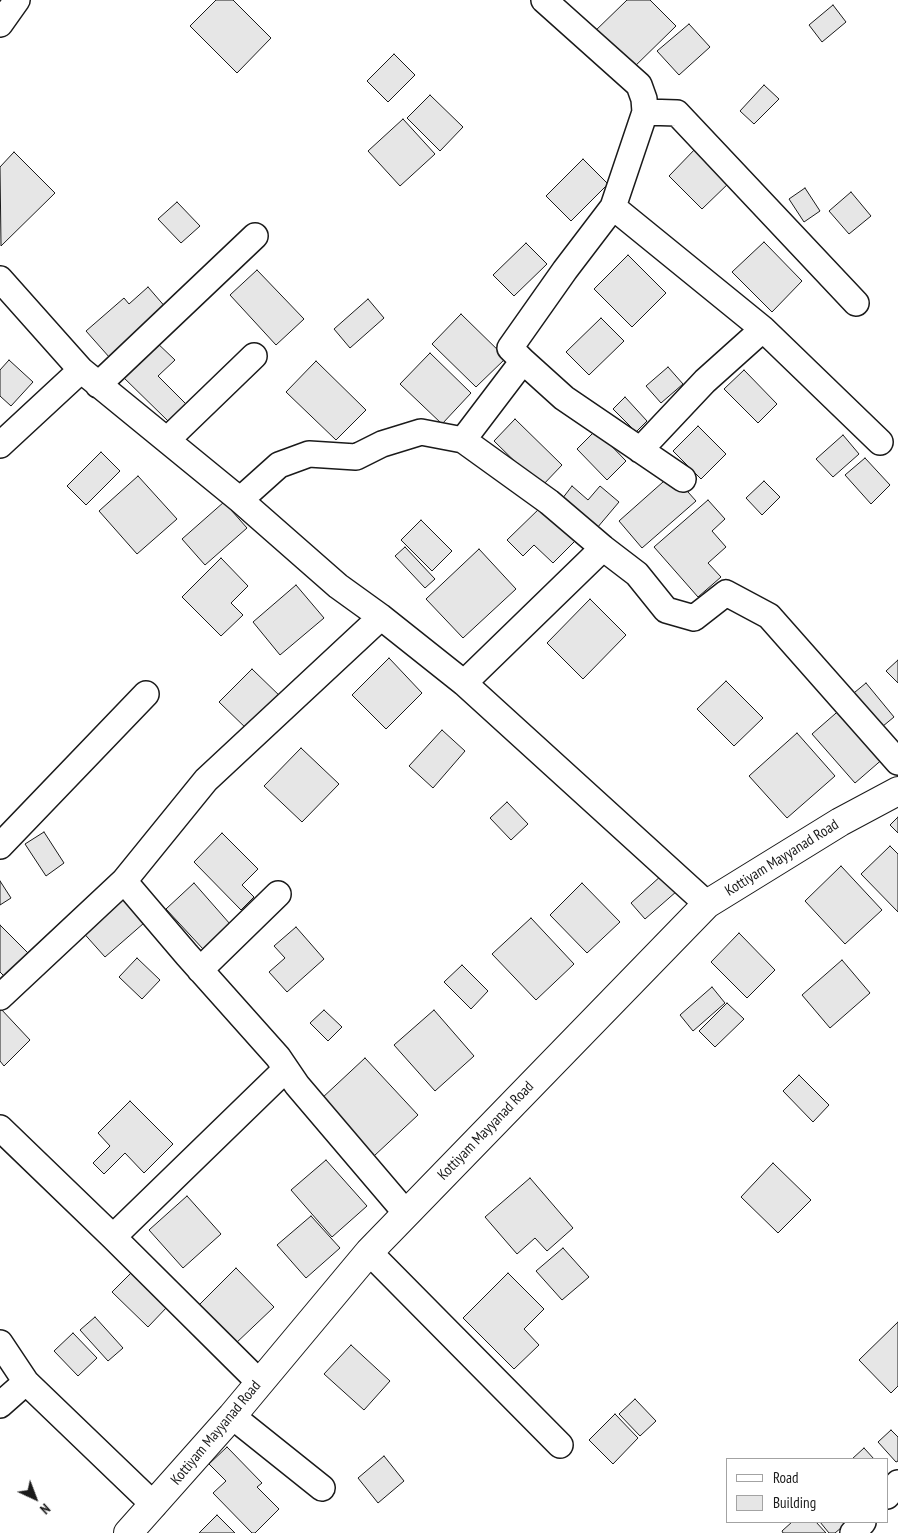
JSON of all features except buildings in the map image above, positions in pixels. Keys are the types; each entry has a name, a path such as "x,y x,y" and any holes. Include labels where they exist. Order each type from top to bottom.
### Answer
{"street":[{"path":"0,24 17,0"},
{"path":"544,0 639,86 644,99 644,112 612,207 510,348 564,398 683,479"},
{"path":"644,112 677,113 856,303"},
{"path":"612,207 763,330 880,442"},
{"path":"0,445 90,377 255,236"},
{"path":"0,279 90,377 240,500 338,586 381,616 464,683 707,904"},
{"path":"640,450 705,381 763,330"},
{"path":"167,440 254,356"},
{"path":"463,440 522,361"},
{"path":"240,500 279,465 309,454 356,457 382,444 421,432 463,440 549,502 637,574 666,610 694,618 726,593 769,616 898,762"},
{"path":"464,683 603,548"},
{"path":"0,998 124,881 206,780 381,616"},
{"path":"0,846 146,694"},
{"name":"Kottiyam Mayyanad Road","path":"128,1533 232,1416 368,1252 707,904 840,822 898,791"},
{"path":"124,881 278,1057 296,1085 406,1213"},
{"path":"200,970 278,894"},
{"path":"113,1237 286,1069"},
{"path":"0,1128 259,1382"},
{"path":"368,1252 560,1445"},
{"path":"0,1344 26,1382 154,1505"},
{"path":"0,1405 26,1382"},
{"path":"232,1416 322,1488"},
{"path":"888,1495 898,1483"},
{"path":"853,1533 862,1523"}]}
